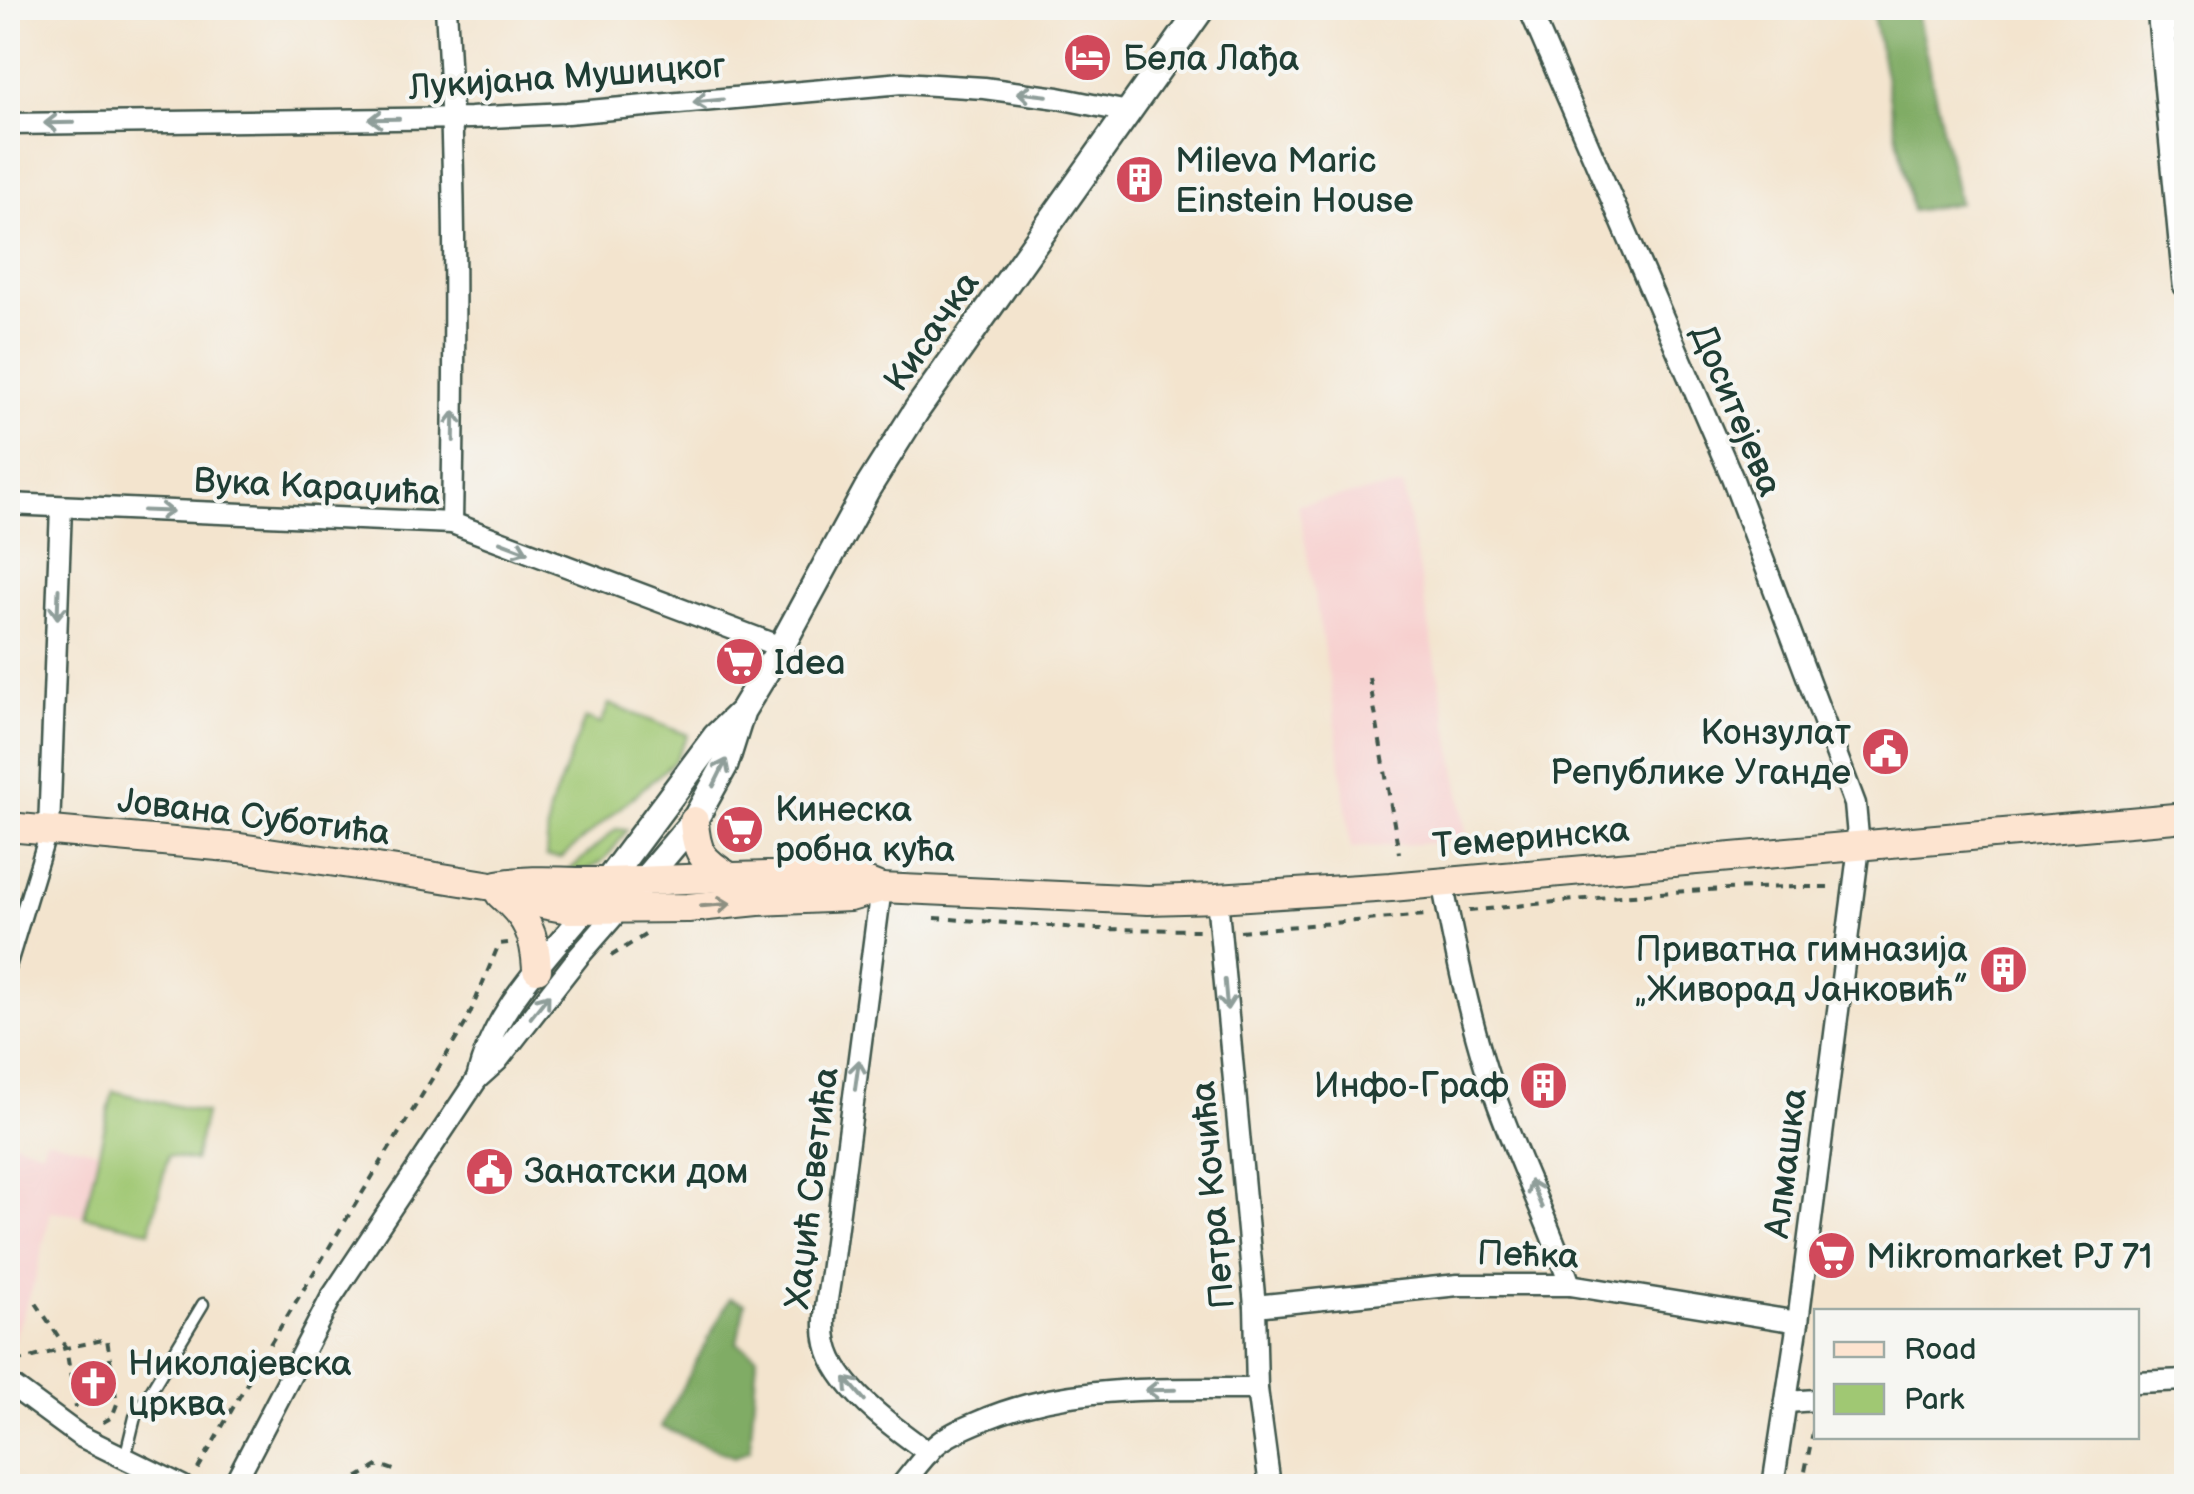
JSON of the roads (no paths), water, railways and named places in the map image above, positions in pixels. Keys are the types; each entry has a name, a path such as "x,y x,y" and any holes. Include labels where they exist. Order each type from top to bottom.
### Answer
{"main road":[{"name":"Темеринска","path":"619,910 850,897 881,888 1148,900 1217,898 2186,817"},
{"path":"694,822 699,853 707,864 728,876"},
{"name":"Јована Суботића","path":"8,827 240,848 492,886 552,907 619,910"},
{"name":"Темеринска","path":"606,882 796,875 844,877 881,888"},
{"name":"Јована Суботића","path":"492,886 529,880 606,882"},
{"path":"492,886 527,923 534,937 538,969"}],"street":[{"path":"446,8 453,118 456,330 452,524"},
{"name":"Кисачка","path":"619,910 694,822 725,765 742,711 867,488 916,412 1202,8"},
{"name":"Доситејева","path":"1529,8 1732,477 1856,804 1859,847"},
{"path":"2160,8 2186,284"},
{"name":"Лукијана Мушицког","path":"8,124 567,113 902,84 984,88 1128,112"},
{"name":"Вука Караџића","path":"8,504 452,524 781,647"},
{"path":"8,965 49,830 61,507"},
{"name":"Кисачка","path":"586,910 716,736 742,711"},
{"name":"Алмашка","path":"1774,1486 1859,847"},
{"path":"1442,881 1454,949 1486,1069 1570,1285"},
{"name":"Хаџић Светића","path":"881,888 826,1312 826,1343 835,1365 858,1396 929,1453"},
{"name":"Петра Кочића","path":"1217,898 1255,1306 1257,1389 1270,1486"},
{"path":"476,1079 482,1053 495,1026 586,910"},
{"path":"233,1486 331,1298 476,1079 497,1061 619,910"},
{"name":"Пећка","path":"1255,1306 1458,1285 1570,1285 1798,1322"},
{"path":"2139,1382 2186,1380"},
{"path":"8,1384 80,1436 125,1458 189,1479"},
{"path":"901,1486 929,1453 955,1432 1001,1413 1116,1391 1257,1389"},
{"path":"1787,1402 1814,1400"}],"lane":[{"path":"125,1458 135,1417 204,1304"}],"place":[{"name":"Бела Лађа","path":"1088,58"},
{"name":"Mileva Maric Einstein House","path":"1140,180"},
{"name":"Idea","path":"739,662"},
{"name":"Конзулат Републике Уганде","path":"1886,752"},
{"name":"Кинеска робна кућа","path":"740,829"},
{"name":"Приватна гимназија „Живорад Јанковић”","path":"2003,969"},
{"name":"Инфо-Граф","path":"1544,1085"},
{"name":"Занатски дом","path":"489,1171"},
{"name":"Mikromarket PJ 71","path":"1831,1256"},
{"name":"Николајевска црква","path":"93,1383"}]}
